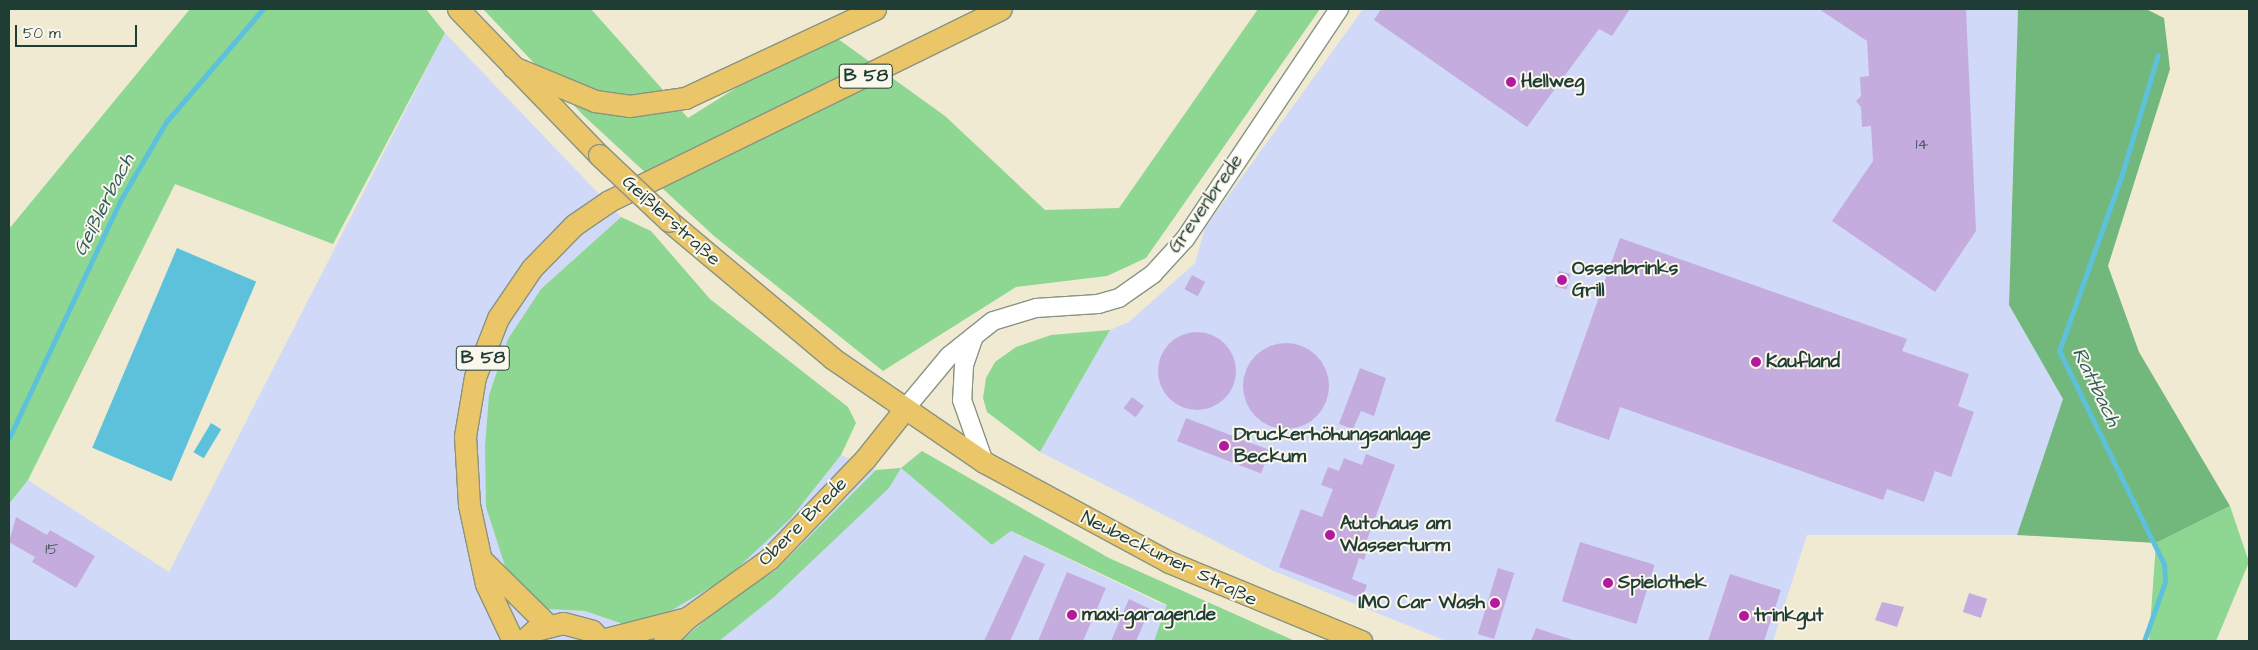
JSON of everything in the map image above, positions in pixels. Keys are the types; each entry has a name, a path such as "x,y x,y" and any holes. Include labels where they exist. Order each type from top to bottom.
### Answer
{"main road":[{"name":"Geißlerstraße","path":"458,9 599,155 669,221 787,323 904,410"},
{"path":"513,66 595,101 629,106 685,98 875,9"},
{"name":"B 58","path":"513,641 486,584 469,505 468,419 475,377 498,318 532,268 574,225 609,200 1001,9"},
{"name":"Neubeckumer Straße","path":"904,410 984,462 1169,562 1361,641"},
{"name":"Obere Brede","path":"664,641 687,618 769,559 865,459 904,410"},
{"path":"482,560 548,625"},
{"name":"Obere Brede","path":"602,641 687,618"},
{"path":"523,641 548,625 578,625 602,641"}],"street":[{"name":"Grevenbrede","path":"904,410 949,356 993,321 1036,308 1098,304 1120,298 1153,274 1185,239 1339,9"},
{"path":"974,336 964,365 962,400 984,462"}],"shaded area":[{"path":"1363,9 2018,9 2009,305 2064,399 2017,535 1807,535 1773,641 1446,641 1274,571 1040,452 1110,330 1129,322 1195,263 1205,228"},
{"path":"445,33 621,217 541,289 547,609 585,611 626,625 791,518 841,455 876,470 901,468 992,545 1011,531 1159,603 1289,641 9,641 9,504 28,480 169,572"}],"green space":[{"path":"190,9 426,9 445,33 333,244 175,184 28,480 9,504 9,229"},
{"path":"483,9 591,9 688,118 827,31 945,116 1045,210 1119,208 1258,9 1320,9 1146,258 1107,276 1016,287 883,371 714,236 583,115"},
{"path":"2018,9 2146,9 2164,18 2170,69 2108,266 2139,352 2230,506 2156,543 2017,535 2063,399 2009,305"},
{"path":"621,217 651,231 710,299 848,407 856,423 841,455 791,518 728,577 672,610 626,625 585,611 547,609 527,598 505,566 486,507 485,446 489,395 508,339 541,289"},
{"path":"1110,330 1040,452 987,412 983,398 986,378 995,362 1016,347 1051,335"},
{"path":"922,451 1109,558 1295,641 1154,641 1167,605 1011,531 992,545 901,468"},
{"path":"901,468 889,488 774,597 719,641 681,641 736,594 775,571 876,470"},
{"path":"2230,506 2249,562 2216,641 2149,641 2156,543"}],"water":[{"path":"177,248 256,282 171,481 92,448"},
{"path":"211,423 221,429 204,458 193,452"}],"building":[{"name":"Hellweg","path":"1381,9 1630,9 1612,36 1599,29 1527,127 1374,20"},
{"path":"1819,9 1966,9 1976,231 1935,292 1832,221 1873,161 1871,126 1862,127 1861,107 1856,101 1861,96 1860,77 1869,76 1867,41"},
{"name":"Kaufland","path":"1620,238 1907,339 1902,351 1969,374 1958,406 1974,412 1951,477 1935,471 1924,502 1887,489 1883,500 1620,407 1609,440 1555,421"},
{"name":"Ossenbrinks Grill","path":"1559,271 1571,274 1567,289 1555,287"},
{"path":"1192,275 1205,282 1198,296 1184,289"},
{"path":"1197,332 1212,335 1229,349 1233,356 1236,371 1233,386 1219,403 1212,407 1197,410 1182,407 1165,393 1161,386 1158,371 1161,356 1175,339 1182,335"},
{"path":"1286,343 1302,347 1316,356 1325,370 1329,386 1325,402 1316,416 1302,425 1286,429 1270,425 1256,416 1247,402 1243,386 1247,370 1256,356 1270,347"},
{"path":"1360,368 1386,378 1374,416 1361,411 1353,429 1339,424"},
{"path":"1132,397 1144,406 1136,417 1124,408"},
{"name":"Druckerhöhungsanlage Beckum","path":"1186,418 1270,450 1261,474 1177,441"},
{"name":"Autohaus am Wasserturm","path":"1366,454 1395,465 1362,553 1366,554 1364,560 1359,558 1352,579 1367,585 1362,599 1279,567 1301,509 1322,517 1333,489 1321,485 1328,467 1339,471 1344,458 1362,465"},
{"path":"16,517 47,535 50,530 95,556 76,588 32,562 35,557 9,542"},
{"name":"Spielothek","path":"1580,542 1655,565 1636,624 1562,601"},
{"path":"1024,555 1045,564 1010,641 984,641"},
{"name":"IMO Car Wash","path":"1498,568 1514,573 1494,639 1478,634"},
{"name":"maxi-garagen.de","path":"1067,572 1106,588 1083,641 1038,641"},
{"name":"trinkgut","path":"1730,574 1781,590 1764,641 1708,641"},
{"path":"1969,593 1987,599 1981,618 1963,612"},
{"path":"1129,599 1150,609 1136,641 1111,641"},
{"path":"1882,602 1904,607 1897,627 1875,620"},
{"path":"1536,628 1576,641 1531,641"}],"waterway":[{"name":"Geißlerbach","path":"9,438 120,201 166,122 263,9"},
{"name":"Rattbach","path":"2144,641 2165,582 2164,564 2059,351 2122,174 2158,55"}],"place":[{"name":"Hellweg","path":"1511,82"},
{"name":"Ossenbrinks Grill","path":"1562,280"},
{"name":"Kaufland","path":"1756,362"},
{"name":"Druckerhöhungsanlage Beckum","path":"1224,446"},
{"name":"Autohaus am Wasserturm","path":"1330,535"},
{"name":"Spielothek","path":"1608,583"},
{"name":"IMO Car Wash","path":"1495,603"},
{"name":"maxi-garagen.de","path":"1072,615"},
{"name":"trinkgut","path":"1744,616"}]}
